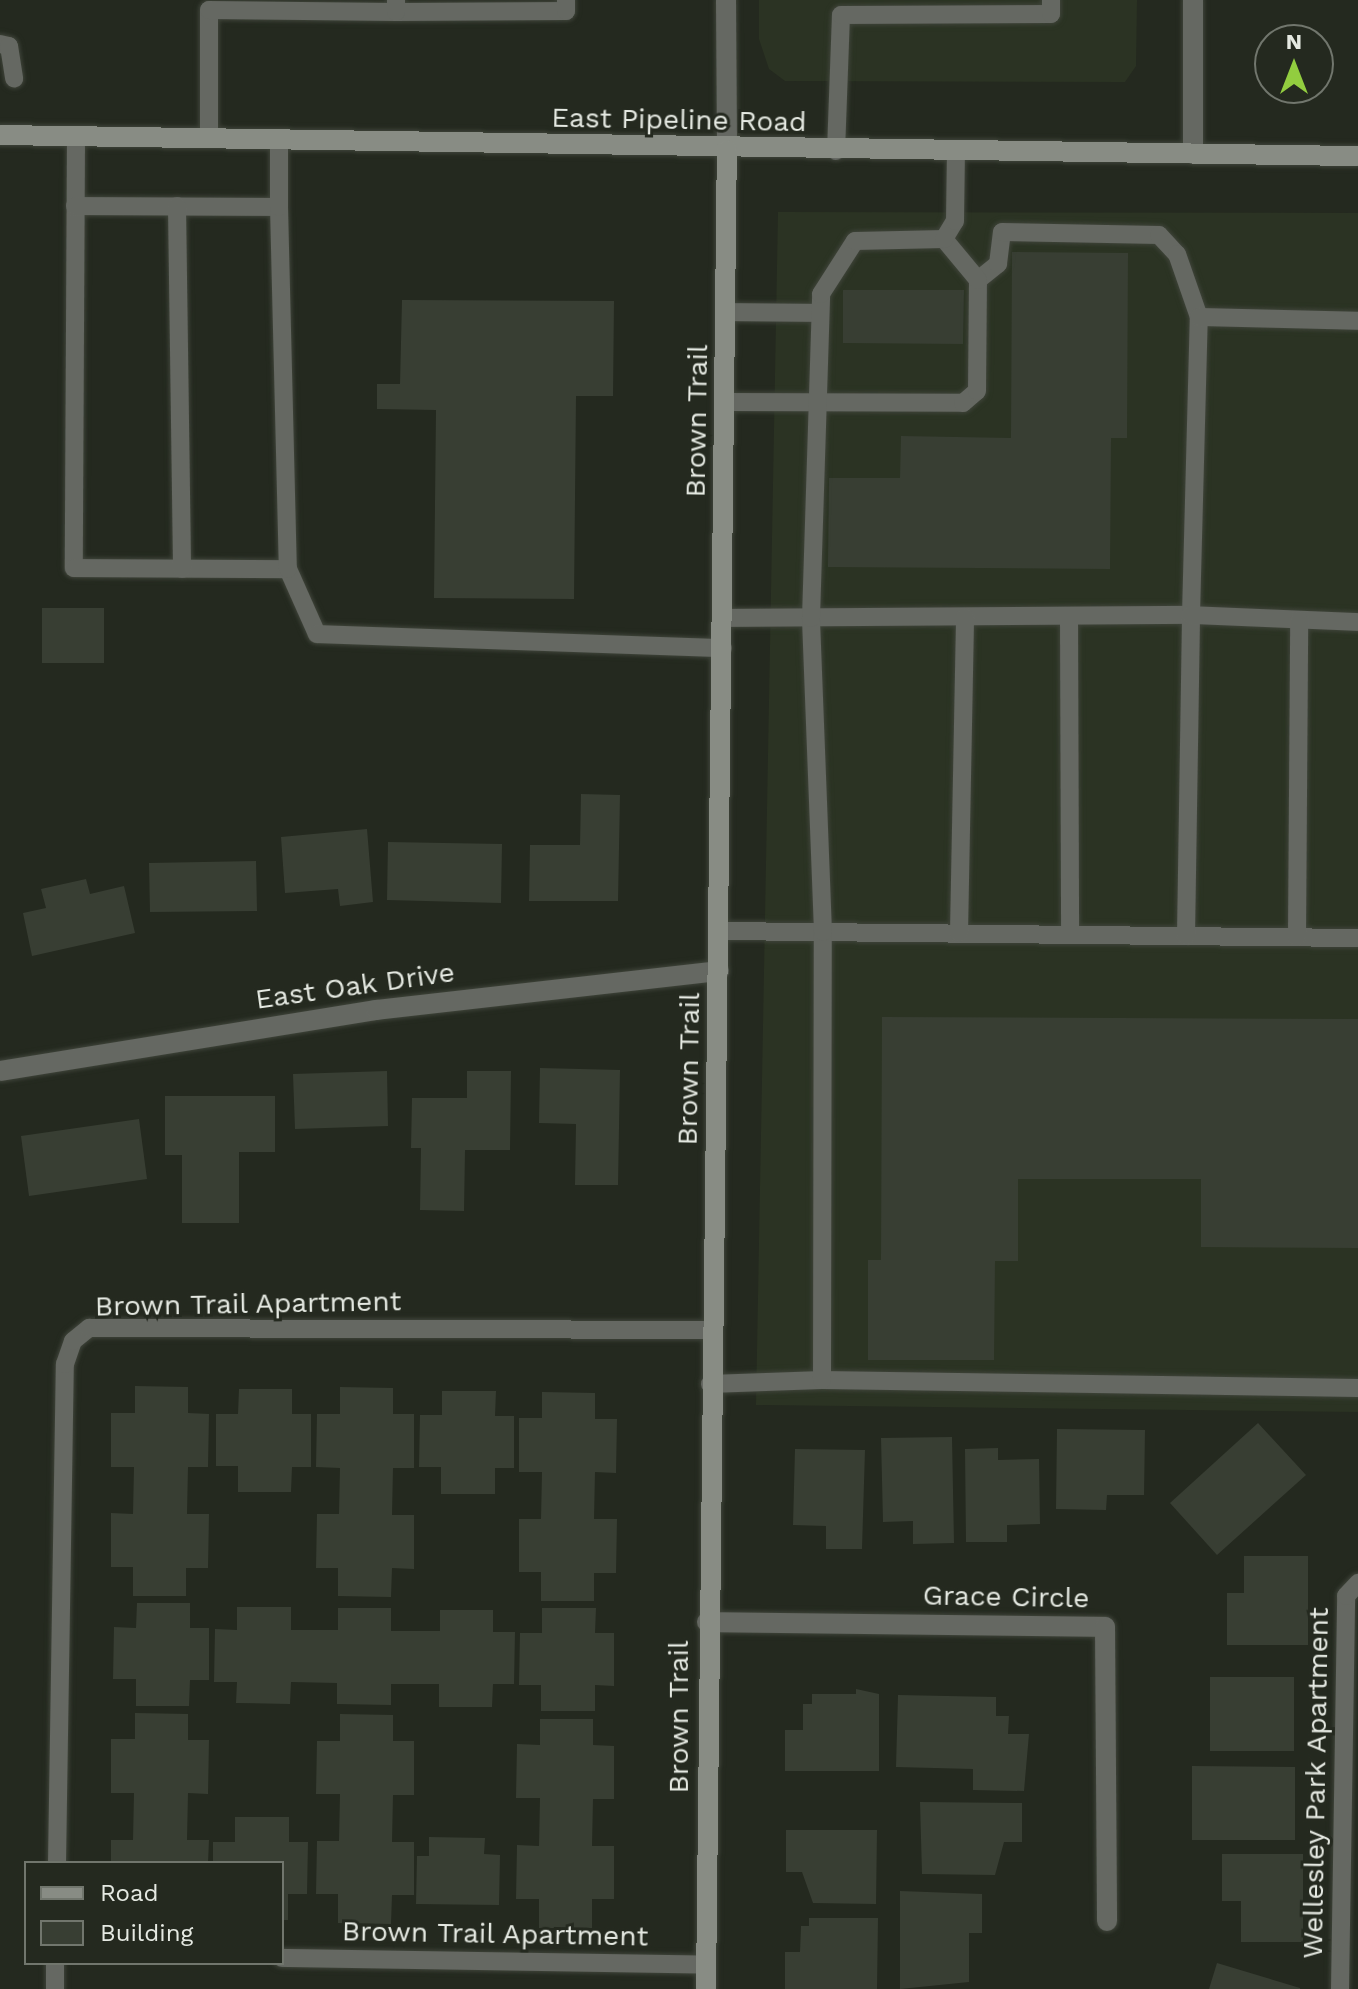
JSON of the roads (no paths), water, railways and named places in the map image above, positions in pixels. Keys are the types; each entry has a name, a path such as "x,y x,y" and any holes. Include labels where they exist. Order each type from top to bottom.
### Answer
{"main road":[{"name":"East Pipeline Road","path":"0,135 209,135 279,140 727,150 1358,156"},
{"name":"Brown Trail","path":"706,1989 707,1622 720,931 727,150"}],"street":[{"path":"726,0 727,150"},
{"path":"1193,0 1193,154"},
{"name":"East Oak Drive","path":"0,1071 376,1010 719,971"},
{"name":"Grace Circle","path":"707,1622 1105,1627 1107,1921"}],"lane":[{"path":"836,151 841,15 1051,14 1051,0"},
{"path":"209,135 209,10 566,6"},
{"path":"0,44 9,46 14,79"},
{"path":"76,136 74,568 288,569"},
{"path":"279,140 288,569 317,634 723,648"},
{"path":"944,239 955,221 956,151"},
{"path":"75,206 279,207"},
{"path":"177,206 182,569"},
{"path":"978,280 998,264 1002,232 1159,235 1177,254 1199,317 1186,936"},
{"path":"725,402 963,403 977,391 978,280 944,239"},
{"path":"822,1380 823,932 811,618 821,294 855,241 944,239"},
{"path":"726,312 820,313"},
{"path":"1199,317 1358,321"},
{"path":"723,618 1191,615 1358,622"},
{"path":"1069,616 1070,935"},
{"path":"959,933 965,617"},
{"path":"1297,937 1299,620"},
{"path":"720,931 1358,938"},
{"name":"Brown Trail Apartment","path":"57,1861 65,1364 73,1341 89,1328 711,1330"},
{"path":"710,1384 822,1380 1358,1388"},
{"name":"Wellesley Park Apartment","path":"1340,1989 1346,1596 1358,1583"},
{"name":"Brown Trail Apartment","path":"284,1958 706,1965"},
{"path":"55,1965 55,1989"}]}
